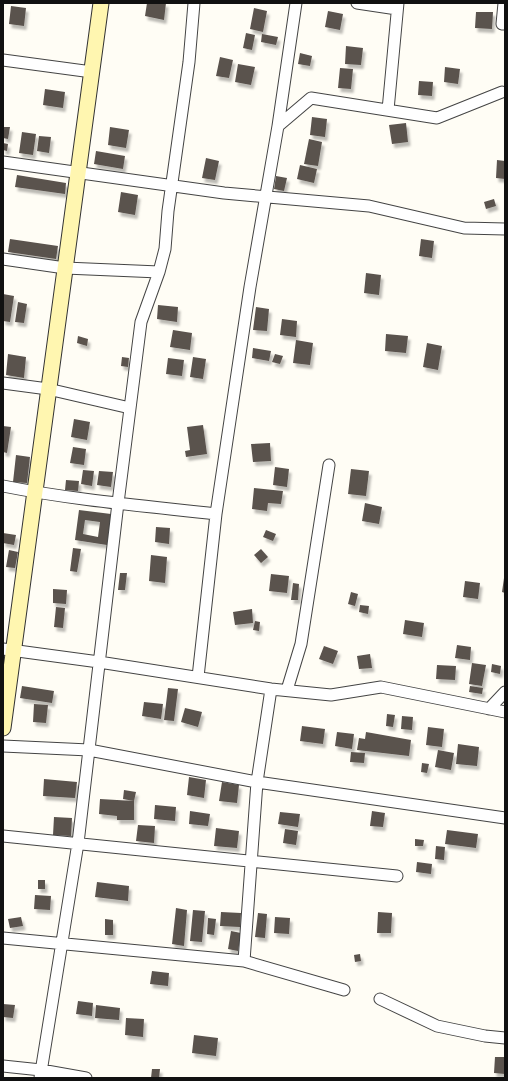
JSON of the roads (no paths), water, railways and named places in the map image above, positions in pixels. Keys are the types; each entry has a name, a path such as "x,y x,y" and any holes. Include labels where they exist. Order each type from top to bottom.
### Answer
{"street":[{"path":"3,728 8,650 35,492 101,3"},
{"path":"198,677 216,514 250,287 278,126 296,3"},
{"path":"357,3 398,6 388,110"},
{"path":"504,3 502,24 505,24"},
{"path":"41,1074 78,844 141,322 159,272 165,249 188,62 193,5"},
{"path":"3,60 92,72"},
{"path":"278,126 311,98 437,118 502,92"},
{"path":"3,162 224,193 368,206 464,228 505,229"},
{"path":"3,259 65,268 159,272"},
{"path":"3,383 48,389 130,408"},
{"path":"287,690 301,644 329,465"},
{"path":"3,486 35,492 118,503 216,514"},
{"path":"8,650 99,662 271,689 331,695 381,687 505,712"},
{"path":"244,961 257,782 271,689"},
{"path":"489,709 505,692"},
{"path":"3,746 89,750 257,782 505,818"},
{"path":"3,836 397,876"},
{"path":"3,938 244,961 344,990"},
{"path":"380,999 437,1026 485,1036 505,1038"},
{"path":"3,1066 41,1074 86,1078"}]}
